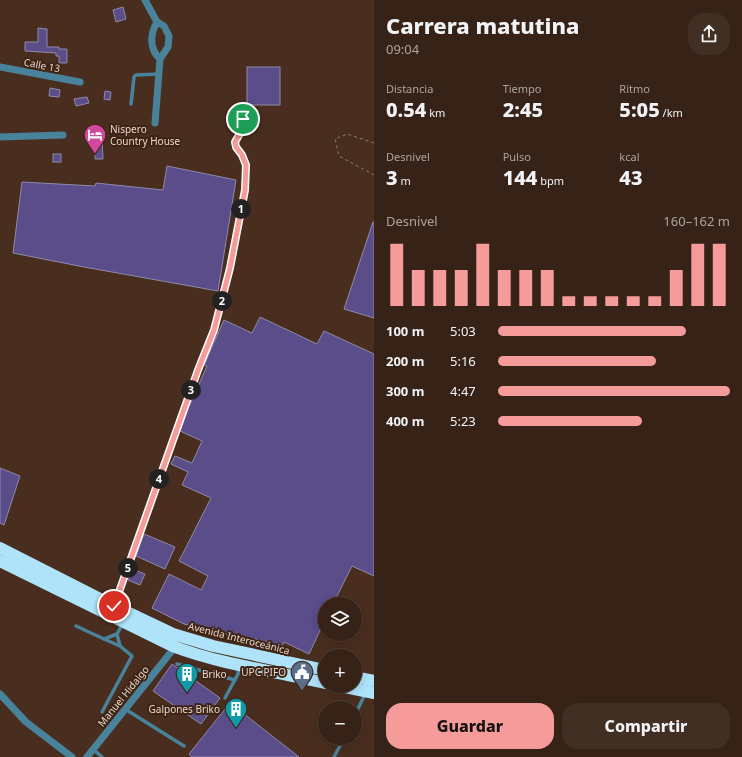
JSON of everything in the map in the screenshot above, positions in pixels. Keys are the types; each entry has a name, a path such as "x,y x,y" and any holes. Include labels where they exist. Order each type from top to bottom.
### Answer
{"highway":[{"name":"Avenida Interoceánica","path":"0,548 173,634 194,641 318,668"},
{"path":"0,561 175,647 195,654 239,665 318,681"},
{"path":"362,678 374,681"}],"street":[{"path":"145,0 157,22 164,26 169,36 168,47 160,58 155,123"},
{"path":"157,22 152,33 152,47 154,52 160,58"},
{"name":"Calle 13","path":"0,67 80,82"},
{"path":"0,137 63,135"},
{"name":"Manuel Hidalgo","path":"87,757 175,647"},
{"path":"0,694 26,722 72,757"}],"lane":[{"path":"131,104 134,77 136,75 159,74"},
{"path":"114,606 198,370 214,330 230,268 245,190 246,165 242,155 236,147 235,142 242,130 243,119 251,111"},
{"path":"120,646 117,634 123,622"},
{"path":"76,626 120,646 132,654 132,658 102,712"},
{"path":"104,639 117,634"},
{"path":"177,664 235,680"},
{"path":"225,698 238,674 239,665"},
{"path":"362,704 370,692"},
{"path":"125,709 184,746"},
{"path":"334,757 340,745"},
{"path":"93,749 102,757"}],"path":[{"path":"374,143 347,134 335,139 339,156 374,175"}],"building":[{"path":"123,7 126,19 116,22 113,10"},
{"path":"38,28 47,29 47,47 67,49 67,63 59,63 59,56 56,56 56,53 25,51 25,42 38,42"},
{"path":"247,67 280,67 280,105 247,105"},
{"path":"50,88 60,90 59,97 49,96"},
{"path":"105,91 111,92 110,100 104,99"},
{"path":"87,97 89,103 76,106 74,99"},
{"path":"102,139 103,159 95,159 95,140"},
{"path":"53,154 61,154 61,162 53,162"},
{"path":"167,166 236,180 218,291 13,253 22,182 95,186 96,183 163,190"},
{"path":"374,222 374,318 344,309"},
{"path":"260,317 317,344 324,331 374,354 374,576 352,566 336,597 318,597 318,635 309,654 284,642 282,646 184,624 152,608 169,574 201,590 208,576 179,561 211,498 182,485 188,472 171,464 175,456 192,463 202,441 180,431 207,366 204,365 224,320 252,333"},
{"path":"0,468 20,476 4,525 0,523"},
{"path":"144,534 175,547 165,569 136,556"},
{"path":"132,569 145,574 140,585 128,580"},
{"name":"Briko","path":"172,664 220,698 201,724 153,691"},
{"name":"Galpones Briko","path":"230,703 299,757 192,757 189,754"}],"place":[{"name":"Nispero Country House","path":"95,154"},
{"name":"UPC PIFO","path":"302,692"},
{"name":"Briko","path":"187,694"},
{"name":"Galpones Briko","path":"236,728"}],"route":[{"path":"114,606 165,461 214,330 230,268 245,190 246,165 242,155 236,147 235,142 242,130 243,119"}]}
